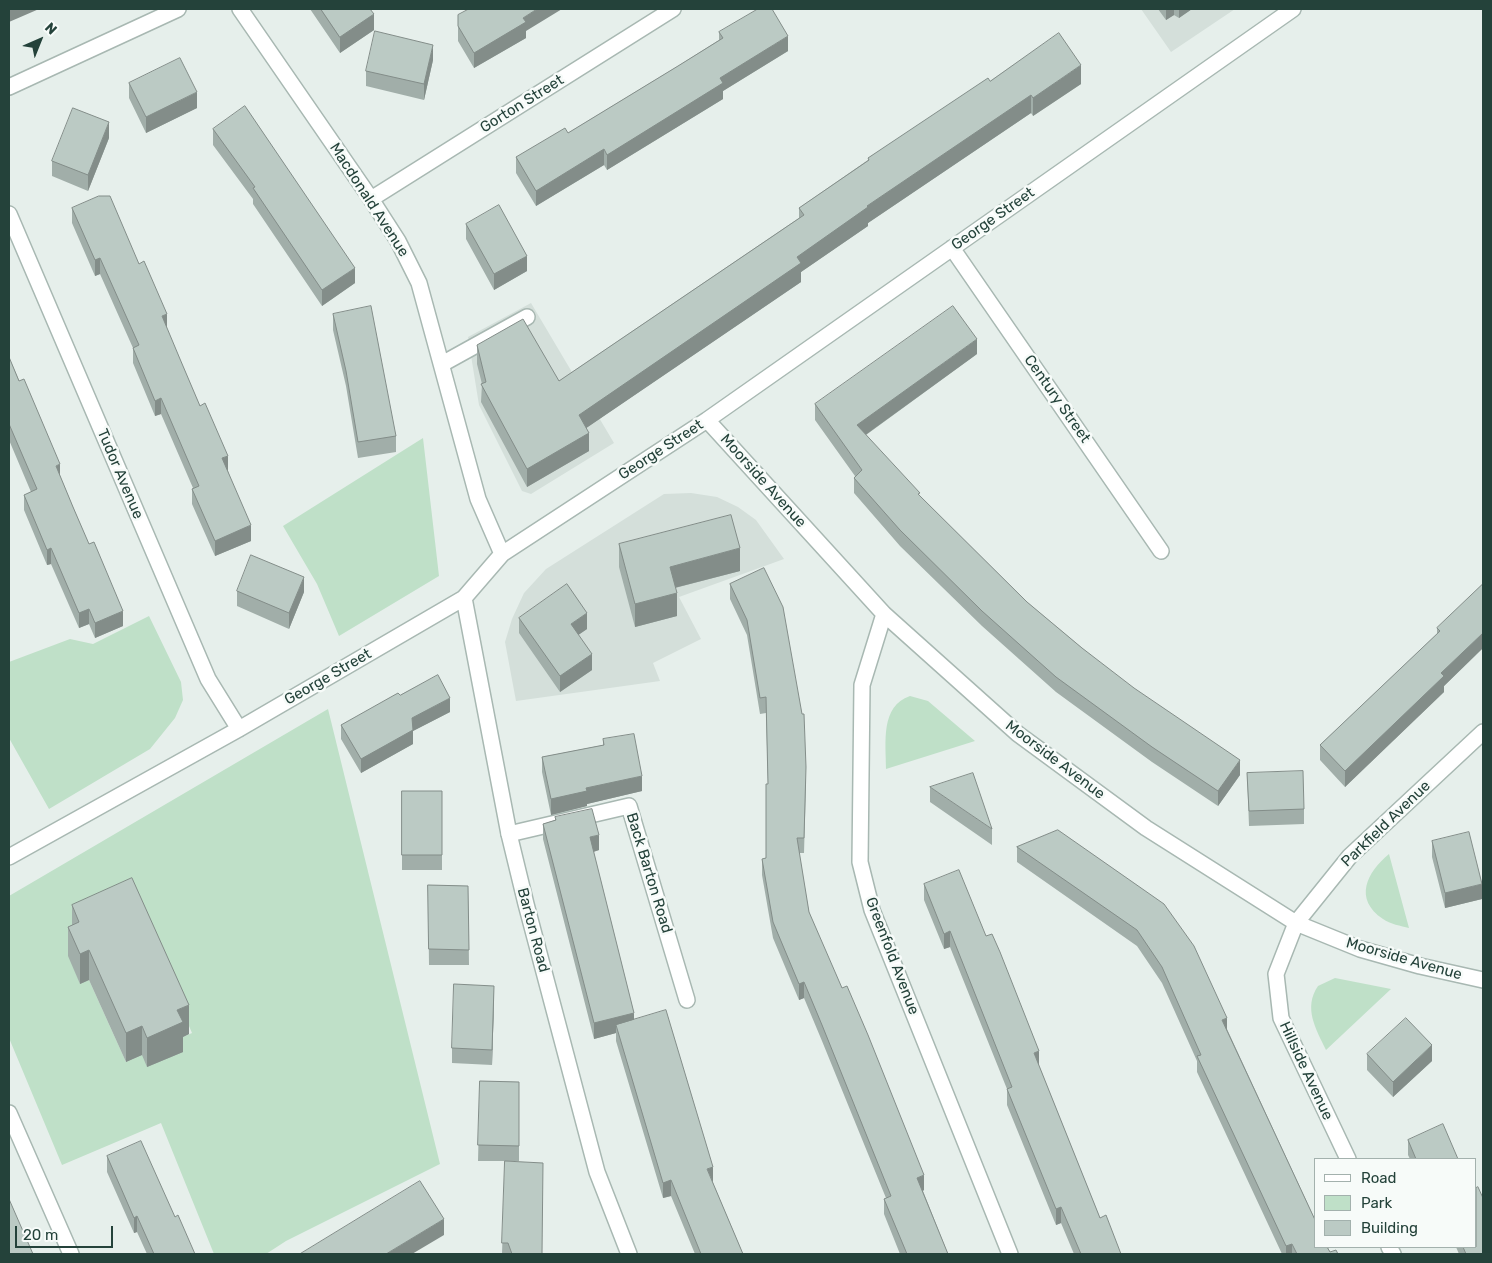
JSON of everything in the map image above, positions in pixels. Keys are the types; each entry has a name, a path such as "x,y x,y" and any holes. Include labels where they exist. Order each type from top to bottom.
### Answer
{"street":[{"path":"9,87 178,9"},
{"name":"Macdonald Avenue","path":"240,9 398,241 419,283 478,498 502,554"},
{"name":"Gorton Street","path":"370,199 673,9"},
{"name":"George Street","path":"9,857 239,729 464,598 502,554 707,420 1293,9"},
{"name":"Tudor Avenue","path":"9,214 208,679 239,729"},
{"name":"Century Street","path":"952,248 1161,551"},
{"path":"442,364 527,317"},
{"name":"Moorside Avenue","path":"707,420 884,614 1026,740 1146,828 1296,923 1360,949 1420,966 1483,980"},
{"name":"Barton Road","path":"464,598 509,834 597,1172 629,1254"},
{"name":"Greenfold Avenue","path":"884,614 862,685 860,862 872,910 1010,1254"},
{"name":"Parkfield Avenue","path":"1296,923 1350,856 1483,732"},
{"name":"Back Barton Road","path":"509,834 629,806 687,1000"},
{"name":"Hillside Avenue","path":"1296,923 1276,974 1281,1018 1348,1158"},
{"path":"9,1113 71,1254"}],"shaded area":[{"path":"1141,9 1235,9 1171,52"},
{"path":"531,303 614,443 531,494 522,491 479,405 468,337"},
{"path":"691,493 717,497 738,507 756,520 784,559 679,597 701,639 653,663 660,681 516,701 505,642 512,619 524,593 546,569 664,494"}],"green space":[{"path":"423,438 439,576 339,636 317,584 283,526"},
{"path":"149,616 181,682 183,700 175,718 150,749 49,809 9,738 9,662 70,639 93,644"},
{"path":"910,696 928,701 975,741 886,769 886,737 889,717 900,701"},
{"path":"328,709 440,1164 286,1241 266,1254 214,1254 161,1123 62,1165 9,1038 9,896","holes":["69,956 183,1012 192,1033 126,1062 89,980 80,983"]},
{"path":"1389,854 1409,928 1386,921 1368,903 1366,886 1375,869"},
{"path":"1335,978 1391,989 1326,1050 1315,1026 1311,1010 1312,1002 1318,986"}],"building":[{"path":"321,9 370,9 374,14 340,37"},
{"path":"469,9 537,9 523,18 526,22 474,53 458,26 458,15"},
{"path":"758,9 772,9 788,36 720,78 723,83 607,155 604,149 536,191 516,157 565,128 568,133 678,66 723,38 719,32"},
{"path":"375,31 433,45 424,84 366,71"},
{"path":"1059,33 1081,65 1033,98 1031,95 867,206 797,257 801,263 579,415 589,433 527,469 481,384 486,382 477,345 523,319 559,381 804,215 799,208 869,160 868,158 988,78 990,81"},
{"path":"180,58 197,92 146,117 129,83"},
{"path":"245,106 355,268 322,290 253,188 255,187 213,129"},
{"path":"73,108 109,122 88,175 52,161"},
{"path":"99,196 110,196 139,264 144,261 167,314 162,316 200,406 205,403 228,456 222,458 251,525 215,541 192,489 199,486 161,398 155,401 133,348 139,345 100,258 95,260 72,208"},
{"path":"499,205 527,256 494,274 466,224"},
{"path":"371,306 396,436 358,442 346,371 333,314"},
{"path":"953,306 977,339 857,425 920,493 918,494 1027,602 1134,688 1240,760 1218,791 1152,747 1056,677 982,611 900,530 854,478 862,470 815,404"},
{"path":"9,357 19,381 24,379 60,464 56,466 73,507 89,544 94,542 123,611 95,623 89,609 79,613 51,548 47,550 24,495 37,489 9,424"},
{"path":"731,515 740,548 670,567 677,593 635,604 619,544"},
{"path":"251,555 304,577 289,613 237,591"},
{"path":"764,568 783,607 802,714 804,714 806,767 804,838 797,838 809,912 842,988 847,986 868,1035 924,1175 917,1178 948,1254 907,1254 884,1199 891,1196 822,1025 804,982 799,984 773,922 762,859 766,858 766,784 768,784 766,697 760,698 747,620 730,584"},
{"path":"567,584 587,613 571,624 592,654 560,676 519,618"},
{"path":"1483,584 1483,633 1441,673 1444,676 1345,771 1320,745 1440,631 1437,628"},
{"path":"438,675 450,698 412,718 413,730 361,759 341,725 398,693 400,695"},
{"path":"634,734 642,776 586,788 587,791 551,799 542,757 604,745 603,739"},
{"path":"1303,771 1304,809 1249,811 1247,773"},
{"path":"973,773 992,829 930,787"},
{"path":"402,791 442,791 442,855 402,855"},
{"path":"592,809 599,835 590,837 634,1013 594,1023 543,824 556,820 555,817"},
{"path":"1058,830 1164,904 1194,946 1227,1018 1222,1020 1314,1218 1314,1248 1328,1248 1330,1252 1336,1250 1338,1254 1297,1254 1292,1244 1286,1246 1197,1056 1201,1055 1162,967 1137,930 1017,847"},
{"path":"1469,832 1482,884 1445,893 1432,841"},
{"path":"959,870 986,936 992,934 1000,952 1039,1051 1034,1053 1100,1218 1106,1215 1121,1254 1081,1254 1061,1207 1056,1209 1007,1089 1012,1087 950,931 944,934 924,884"},
{"path":"132,878 189,1005 177,1010 183,1022 147,1038 142,1026 126,1033 89,950 80,954 68,927 79,922 72,905"},
{"path":"428,885 468,886 469,950 429,949"},
{"path":"454,984 494,986 492,1050 452,1048"},
{"path":"666,1010 713,1167 707,1169 743,1254 701,1254 671,1180 663,1183 616,1025"},
{"path":"1406,1018 1432,1045 1393,1082 1367,1054"},
{"path":"480,1081 519,1082 519,1146 478,1145"},
{"path":"1443,1124 1458,1158 1416,1158 1408,1140"},
{"path":"141,1141 175,1217 178,1215 195,1254 154,1254 137,1216 134,1218 107,1156"},
{"path":"505,1161 543,1163 542,1254 512,1254 508,1243 502,1243"},
{"path":"420,1181 444,1219 386,1254 300,1254"},
{"path":"1477,1188 1483,1198 1483,1254 1466,1254 1463,1248 1477,1248"},
{"path":"9,1199 33,1254 9,1254"}]}
